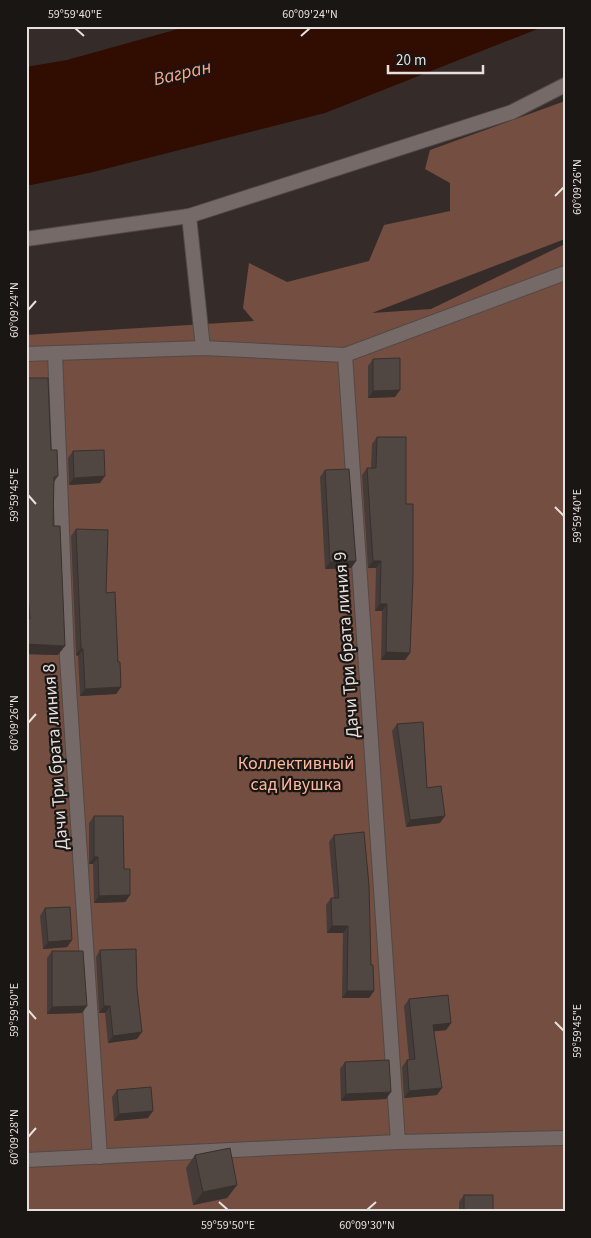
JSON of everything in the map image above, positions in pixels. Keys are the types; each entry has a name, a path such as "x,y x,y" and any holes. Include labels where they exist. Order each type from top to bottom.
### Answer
{"street":[{"path":"26,238 189,216 512,112 565,85"},
{"path":"189,216 203,348"},
{"path":"26,354 203,348 345,355 565,273"},
{"name":"Дачи Три брата линия 8","path":"55,353 67,658 100,1158"},
{"name":"Дачи Три брата линия 9","path":"345,355 398,1142"},
{"path":"26,1160 100,1158 398,1142 565,1138"}],"green space":[{"name":"Коллективный сад Ивушка","path":"565,101 565,239 372,313 431,309 565,244 565,1212 26,1212 26,335 254,321 243,308 249,263 287,282 369,261 384,225 450,211 450,183 425,169 430,150"}],"water":[{"name":"Вагран","path":"189,26 545,26 325,113 89,173 26,186 26,67 67,60"}],"building":[{"path":"400,358 400,390 373,391 373,359"},
{"path":"27,378 48,378 51,450 57,450 58,476 54,477 53,526 60,526 65,646 26,644 26,619 30,619 26,572"},
{"path":"377,437 406,437 406,504 413,504 413,579 410,653 386,652 387,604 380,604 381,561 373,561 367,468 376,468"},
{"path":"104,450 105,476 74,478 73,451"},
{"path":"349,469 356,561 330,562 325,470"},
{"path":"76,529 108,530 106,593 115,592 121,687 85,689 83,649 81,648"},
{"path":"423,722 427,788 441,786 445,816 410,820 397,724"},
{"path":"94,816 123,816 124,869 130,869 130,895 99,896 98,857 94,857"},
{"path":"364,832 369,885 371,965 373,965 374,991 347,991 348,926 332,926 331,898 339,898 334,835"},
{"path":"70,907 72,940 48,942 45,908"},
{"path":"136,949 137,989 142,1032 113,1036 110,1006 104,1006 100,950"},
{"path":"52,951 83,951 87,1006 52,1007"},
{"path":"448,995 451,1023 433,1025 442,1088 409,1091 407,1060 415,1059 409,999"},
{"path":"389,1060 391,1092 346,1094 345,1062"},
{"path":"151,1087 153,1111 119,1114 117,1090"},
{"path":"230,1148 237,1185 203,1192 195,1155"},
{"path":"464,1195 493,1195 493,1212 464,1212"}]}
